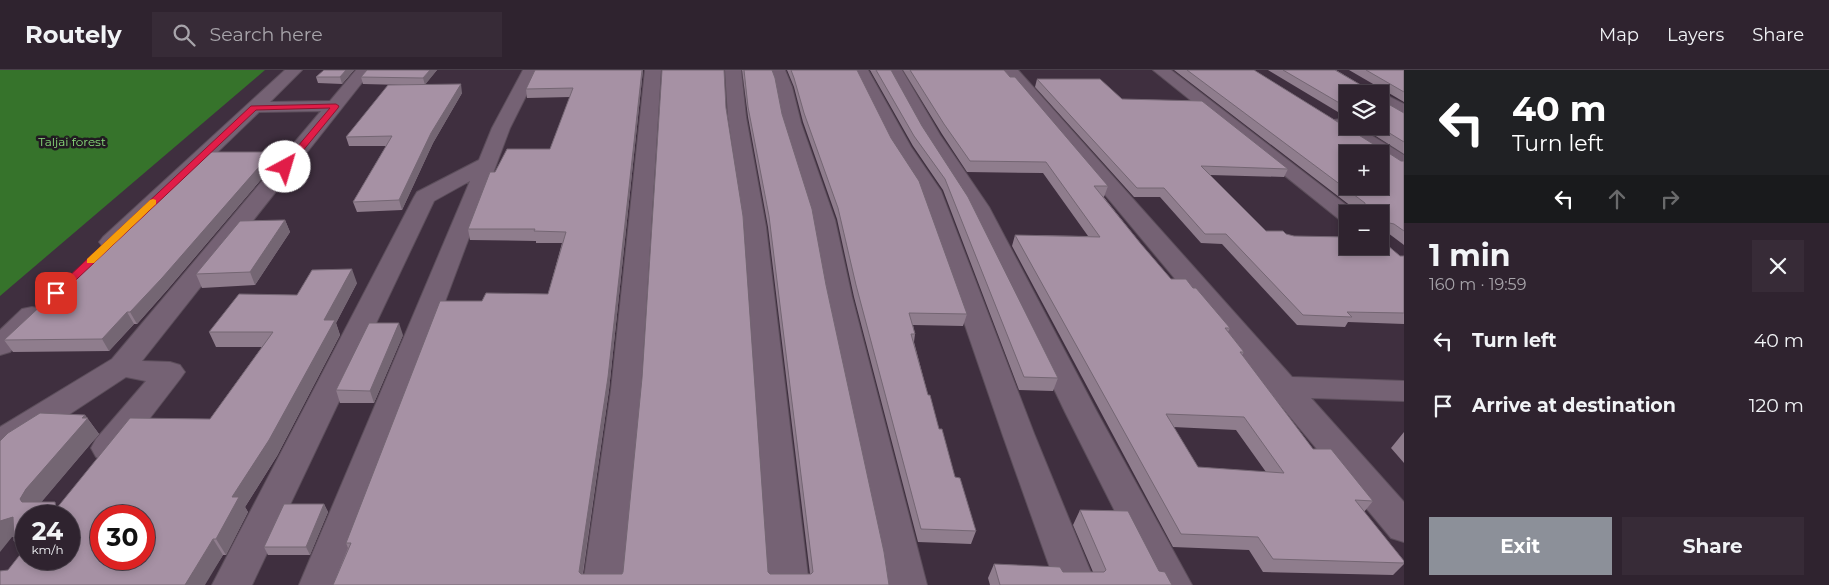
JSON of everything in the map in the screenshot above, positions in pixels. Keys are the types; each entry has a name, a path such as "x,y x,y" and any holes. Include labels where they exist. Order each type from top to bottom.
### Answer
{"street":[{"path":"94,257 294,70"},
{"path":"0,443 122,366 364,70"},
{"path":"320,585 501,128 531,70"},
{"path":"603,585 626,390 653,70"},
{"path":"733,70 737,117 755,227 788,585"},
{"path":"777,70 784,87 792,123 824,220 839,297 907,585"},
{"path":"860,70 901,148 930,191 1076,585"},
{"path":"894,70 931,134 978,207 1080,412 1172,585"},
{"path":"1009,70 1404,527"},
{"path":"1161,70 1339,208"},
{"path":"1389,102 1404,110"},
{"path":"254,108 336,106"},
{"path":"1327,116 1404,164"},
{"path":"232,585 425,197 487,163"},
{"path":"0,346 51,298"},
{"path":"90,471 170,372 149,372 122,366"},
{"path":"1283,387 1404,391"}],"green space":[{"name":"Taljai forest","path":"0,70 265,70 0,296"}],"building":[{"path":"324,70 346,70 340,77 316,77"},
{"path":"367,70 430,70 423,78 361,77"},
{"path":"535,70 642,70 608,377 579,572 581,574 622,574 623,572 642,378 662,70 724,70 726,108 743,216 768,572 770,574 811,574 813,572 769,216 748,107 744,70 772,70 782,114 812,209 826,285 884,552 889,585 333,585 351,543 346,543 440,301 482,301 486,293 548,294 566,232 534,231 535,229 468,229 490,172 495,172 507,149 550,149 573,88 526,89"},
{"path":"791,70 857,70 891,138 919,181 967,314 909,313 915,334 911,334 939,429 942,429 955,477 960,478 976,531 921,529 856,285 838,208 804,113"},
{"path":"876,70 891,70 922,126 968,197 1058,378 1024,377 945,179 914,136"},
{"path":"910,70 1004,70 1010,77 1015,77 1108,186 1094,186 1141,244 1171,279 1186,279 1193,288 1196,288 1230,328 1225,328 1244,352 1240,352 1313,449 1331,449 1373,501 1355,500 1404,563 1273,559 1258,537 1181,534 1015,235 1100,237 1046,162 970,161","holes":["1166,414 1244,417 1284,473 1198,467"]},
{"path":"1187,70 1254,70 1339,123 1339,135 1359,135 1375,145 1339,145 1339,184"},
{"path":"1283,70 1335,70 1361,85 1339,85 1339,103"},
{"path":"1366,70 1404,70 1404,92"},
{"path":"1037,79 1100,79 1122,99 1202,101 1288,169 1201,166 1266,231 1283,231 1294,236 1339,237 1339,255 1389,255 1389,247 1400,256 1404,256 1404,313 1347,312 1352,317 1303,315 1226,234 1205,234 1164,188 1137,188"},
{"path":"461,84 431,133 399,200 353,202 392,136 346,137 388,85"},
{"path":"1389,104 1404,113 1404,142 1389,133"},
{"path":"210,152 272,152 162,278 102,339 4,340 118,234"},
{"path":"1389,153 1404,161 1404,231 1389,223 1389,205 1365,205 1354,195 1389,195"},
{"path":"285,220 250,272 196,274 240,221"},
{"path":"352,269 324,320 335,320 269,440 232,497 239,497 216,539 213,539 185,585 0,585 0,571 8,570 15,561 15,570 80,570 80,505 59,505 130,418 210,419 273,332 209,332 239,294 297,295 312,270"},
{"path":"369,323 399,323 370,391 336,390"},
{"path":"40,413 85,415 82,418 88,418 26,489 20,499 22,502 55,502 55,505 15,505 14,541 13,517 0,521 0,441 8,433"},
{"path":"284,504 324,504 306,547 264,547"},
{"path":"1080,510 1128,511 1159,571 1165,572 1172,585 1000,585 994,564 1060,567 1063,572 1104,572 1106,570"}],"slow traffic":[{"path":"90,261 153,202"}],"route":[{"path":"56,293 254,108 336,106 285,167"}]}
